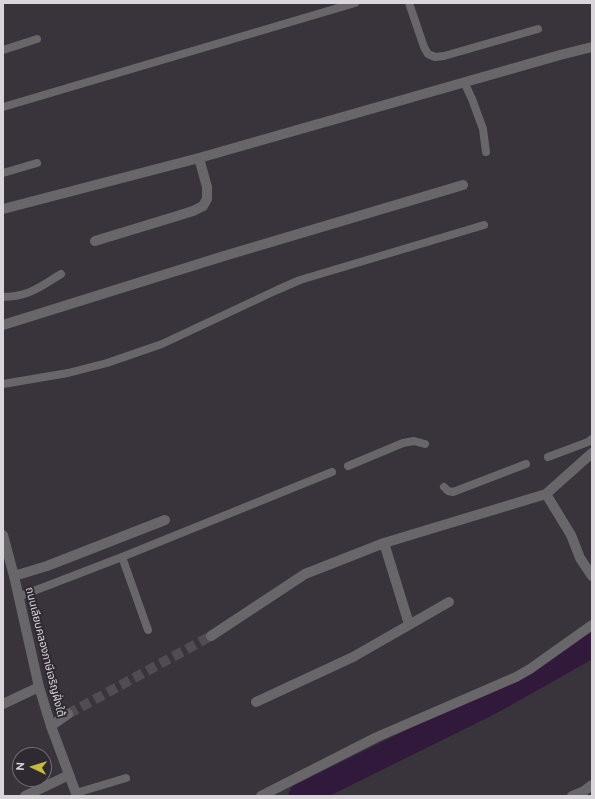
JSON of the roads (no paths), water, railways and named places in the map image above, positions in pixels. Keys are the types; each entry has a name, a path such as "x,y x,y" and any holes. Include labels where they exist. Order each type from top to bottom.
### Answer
{"street":[{"path":"3,209 199,158 592,47"},
{"path":"96,241 182,215 204,206 207,199 207,187 199,158"},
{"path":"3,325 224,256 463,185"},
{"path":"211,636 305,574 384,543 546,494 592,453"},
{"path":"546,494 572,535 580,558 592,576"},
{"path":"14,576 47,566 166,520"},
{"name":"ถนนเลียบคลองภาษีเจริญฝั่งใต้","path":"4,541 14,576 39,687 51,726 76,794"},
{"path":"384,543 409,624"},
{"path":"256,702 352,657 449,602"},
{"path":"261,796 377,737 516,677 530,669 592,625"},
{"path":"3,704 39,687"},
{"path":"51,726 68,714"},
{"path":"25,796 69,775"},
{"path":"572,796 587,791"}],"lane":[{"path":"3,107 355,3"},
{"path":"409,3 424,47 428,54 435,57 444,56 538,29"},
{"path":"3,50 37,39"},
{"path":"464,82 483,129 486,152"},
{"path":"3,173 37,163"},
{"path":"3,384 68,374 162,344 300,280 484,225"},
{"path":"3,297 22,296 32,292 61,274"},
{"path":"548,457 588,442 592,439"},
{"path":"348,466 403,443 414,441 425,444"},
{"path":"444,488 453,492 526,464"},
{"path":"18,597 122,557 332,472"},
{"path":"122,557 148,630"},
{"path":"76,794 126,778"}],"waterway":[{"path":"301,796 489,703 592,645"}],"tunnel":[{"path":"68,714 211,636"}]}
